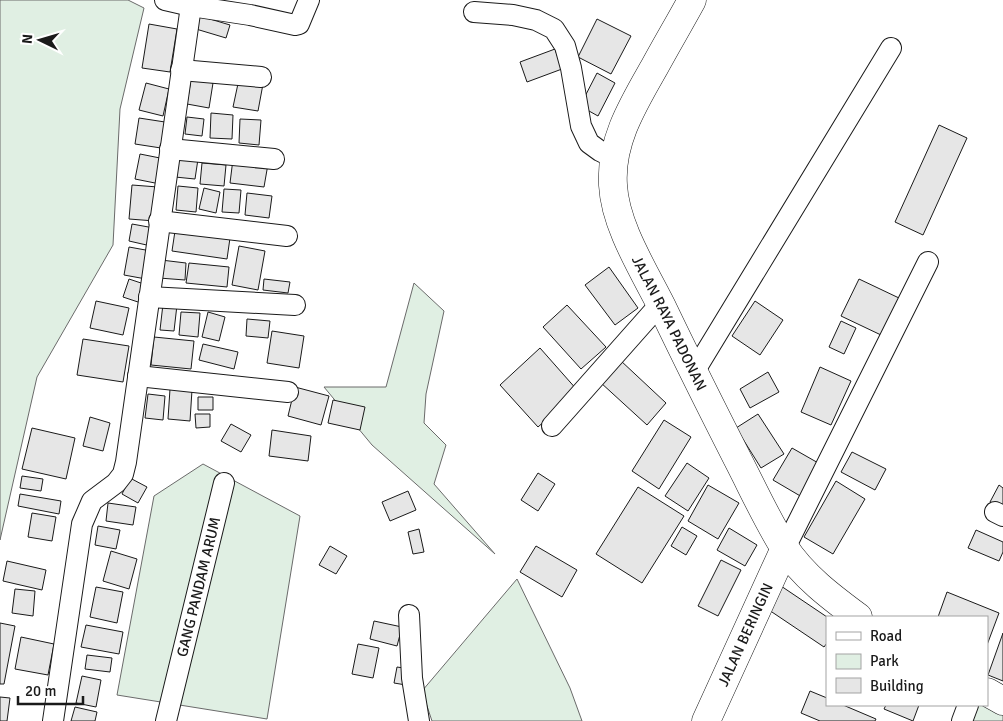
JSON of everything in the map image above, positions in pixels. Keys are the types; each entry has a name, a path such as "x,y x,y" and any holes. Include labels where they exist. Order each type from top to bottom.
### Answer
{"main road":[{"name":"JALAN RAYA PADONAN","path":"692,0 633,104 621,130 614,158 612,186 619,216 635,253 694,372 768,519 785,548 805,572 828,594 857,616"},
{"name":"JALAN BERINGIN","path":"706,721 785,548"},
{"path":"988,693 1003,701"}],"street":[{"path":"168,1 190,6 253,7 296,25 299,24 308,0"},
{"path":"53,721 82,524 92,501 116,483 123,474 126,462 190,6"},
{"path":"474,12 513,15 536,20 554,29 565,46 571,68 581,126 588,142 614,158"},
{"path":"694,372 891,48"},
{"path":"181,70 262,77"},
{"path":"170,149 274,159"},
{"path":"160,221 288,236"},
{"path":"785,548 928,262"},
{"path":"149,297 295,305"},
{"path":"552,426 661,303"},
{"path":"138,376 288,392"},
{"name":"GANG PANDAM ARUM","path":"166,721 224,483"},
{"path":"409,616 412,678 419,721"},
{"path":"962,721 968,706"}],"green space":[{"path":"0,0 128,0 144,8 120,109 113,245 37,377 0,540"},
{"path":"414,283 444,311 426,394 424,423 446,445 434,484 495,554 372,445 324,387 386,387"},
{"path":"203,464 300,516 267,719 117,695 154,496"},
{"path":"517,579 570,688 582,721 432,721 422,691"},
{"path":"1003,697 1003,721 968,721 973,706 988,704"}],"building":[{"path":"200,16 230,25 226,38 196,29"},
{"path":"597,19 631,36 611,74 578,57"},
{"path":"149,24 177,29 170,72 142,68"},
{"path":"555,49 562,69 527,82 520,62"},
{"path":"597,73 615,83 598,116 580,106"},
{"path":"191,79 213,83 209,108 187,104"},
{"path":"239,79 263,84 258,111 233,107"},
{"path":"146,83 169,89 163,116 139,110"},
{"path":"211,113 233,115 232,139 210,138"},
{"path":"187,117 204,119 202,136 185,134"},
{"path":"139,118 165,122 161,148 135,144"},
{"path":"240,119 261,120 259,145 239,143"},
{"path":"939,125 967,138 923,235 895,222"},
{"path":"140,154 165,159 160,184 135,179"},
{"path":"178,156 198,159 195,179 175,177"},
{"path":"233,159 268,164 264,187 230,183"},
{"path":"202,163 226,165 224,186 200,184"},
{"path":"132,185 158,187 155,221 129,219"},
{"path":"178,186 198,188 196,212 176,210"},
{"path":"204,188 220,192 216,213 199,209"},
{"path":"224,189 241,190 239,213 222,212"},
{"path":"247,193 272,196 269,218 245,215"},
{"path":"132,224 154,228 151,246 129,241"},
{"path":"175,231 230,238 227,259 172,251"},
{"path":"239,246 265,251 258,290 232,285"},
{"path":"129,247 151,251 146,279 124,275"},
{"path":"161,260 186,263 185,280 159,278"},
{"path":"189,263 229,267 227,287 186,283"},
{"path":"609,267 638,308 615,325 585,285"},
{"path":"129,279 147,285 141,303 123,297"},
{"path":"264,279 290,282 288,293 263,290"},
{"path":"859,279 899,298 881,335 841,316"},
{"path":"96,301 129,308 123,335 90,328"},
{"path":"755,301 783,320 760,355 732,336"},
{"path":"163,304 177,305 174,331 160,330"},
{"path":"567,305 606,347 581,369 543,327"},
{"path":"181,312 200,313 198,337 179,335"},
{"path":"208,312 225,317 219,341 202,337"},
{"path":"247,319 270,321 268,338 246,336"},
{"path":"841,321 856,328 844,354 829,347"},
{"path":"272,331 304,336 299,368 267,363"},
{"path":"154,337 194,341 191,369 151,365"},
{"path":"83,339 129,346 123,382 77,375"},
{"path":"203,344 238,352 234,369 199,360"},
{"path":"540,348 578,391 538,427 500,385"},
{"path":"620,360 666,403 647,425 600,382"},
{"path":"820,367 851,381 831,425 801,412"},
{"path":"768,372 779,392 750,408 740,389"},
{"path":"295,387 329,396 321,425 288,416"},
{"path":"170,389 192,390 190,421 168,419"},
{"path":"148,394 165,396 163,420 145,418"},
{"path":"198,397 213,397 213,410 198,410"},
{"path":"333,400 365,407 360,430 328,423"},
{"path":"195,414 210,414 210,427 196,428"},
{"path":"758,414 784,454 761,468 736,428"},
{"path":"90,417 110,423 103,451 83,446"},
{"path":"664,420 691,437 659,489 632,471"},
{"path":"231,424 251,435 241,452 221,441"},
{"path":"32,428 75,438 66,479 22,469"},
{"path":"272,430 311,436 308,461 269,456"},
{"path":"792,448 820,464 802,497 773,480"},
{"path":"852,452 886,469 875,490 841,472"},
{"path":"687,463 709,478 688,511 665,496"},
{"path":"538,473 555,484 538,511 521,500"},
{"path":"22,476 43,479 41,491 20,488"},
{"path":"130,478 147,487 138,503 122,494"},
{"path":"836,481 865,499 833,554 804,537"},
{"path":"708,485 739,503 718,539 688,521"},
{"path":"999,485 1003,488 1003,509 990,502"},
{"path":"638,487 684,516 642,583 596,554"},
{"path":"408,491 416,510 390,521 382,502"},
{"path":"20,494 61,501 59,514 18,506"},
{"path":"108,503 136,507 133,525 106,521"},
{"path":"32,513 56,517 52,541 28,537"},
{"path":"98,526 120,530 116,549 95,545"},
{"path":"682,527 697,536 686,555 671,546"},
{"path":"729,528 757,545 745,566 717,550"},
{"path":"419,529 424,552 413,554 408,532"},
{"path":"976,530 1003,542 1003,552 999,561 968,548"},
{"path":"330,546 347,556 336,574 319,565"},
{"path":"536,546 577,570 562,597 520,572"},
{"path":"111,551 137,559 129,589 103,581"},
{"path":"721,560 741,570 718,616 698,606"},
{"path":"7,561 46,570 42,590 3,581"},
{"path":"781,586 826,616 826,644 824,647 766,608"},
{"path":"96,587 123,592 117,623 90,617"},
{"path":"15,589 35,591 33,616 12,613"},
{"path":"947,592 999,613 988,642 988,616 938,616"},
{"path":"374,621 402,627 397,646 370,639"},
{"path":"0,623 15,626 4,684 0,684"},
{"path":"86,625 123,632 119,654 81,647"},
{"path":"1003,633 1003,681 988,675"},
{"path":"21,637 54,644 48,675 15,669"},
{"path":"358,644 379,648 373,678 352,674"},
{"path":"87,655 112,658 110,672 85,669"},
{"path":"397,667 410,669 406,685 394,683"},
{"path":"82,676 101,680 96,707 76,703"},
{"path":"810,691 826,698 826,706 845,706 876,719 875,721 820,721 801,713"},
{"path":"0,697 10,698 7,721 0,721"},
{"path":"886,706 919,706 913,721 884,709"},
{"path":"75,707 97,712 95,721 71,721"}]}
